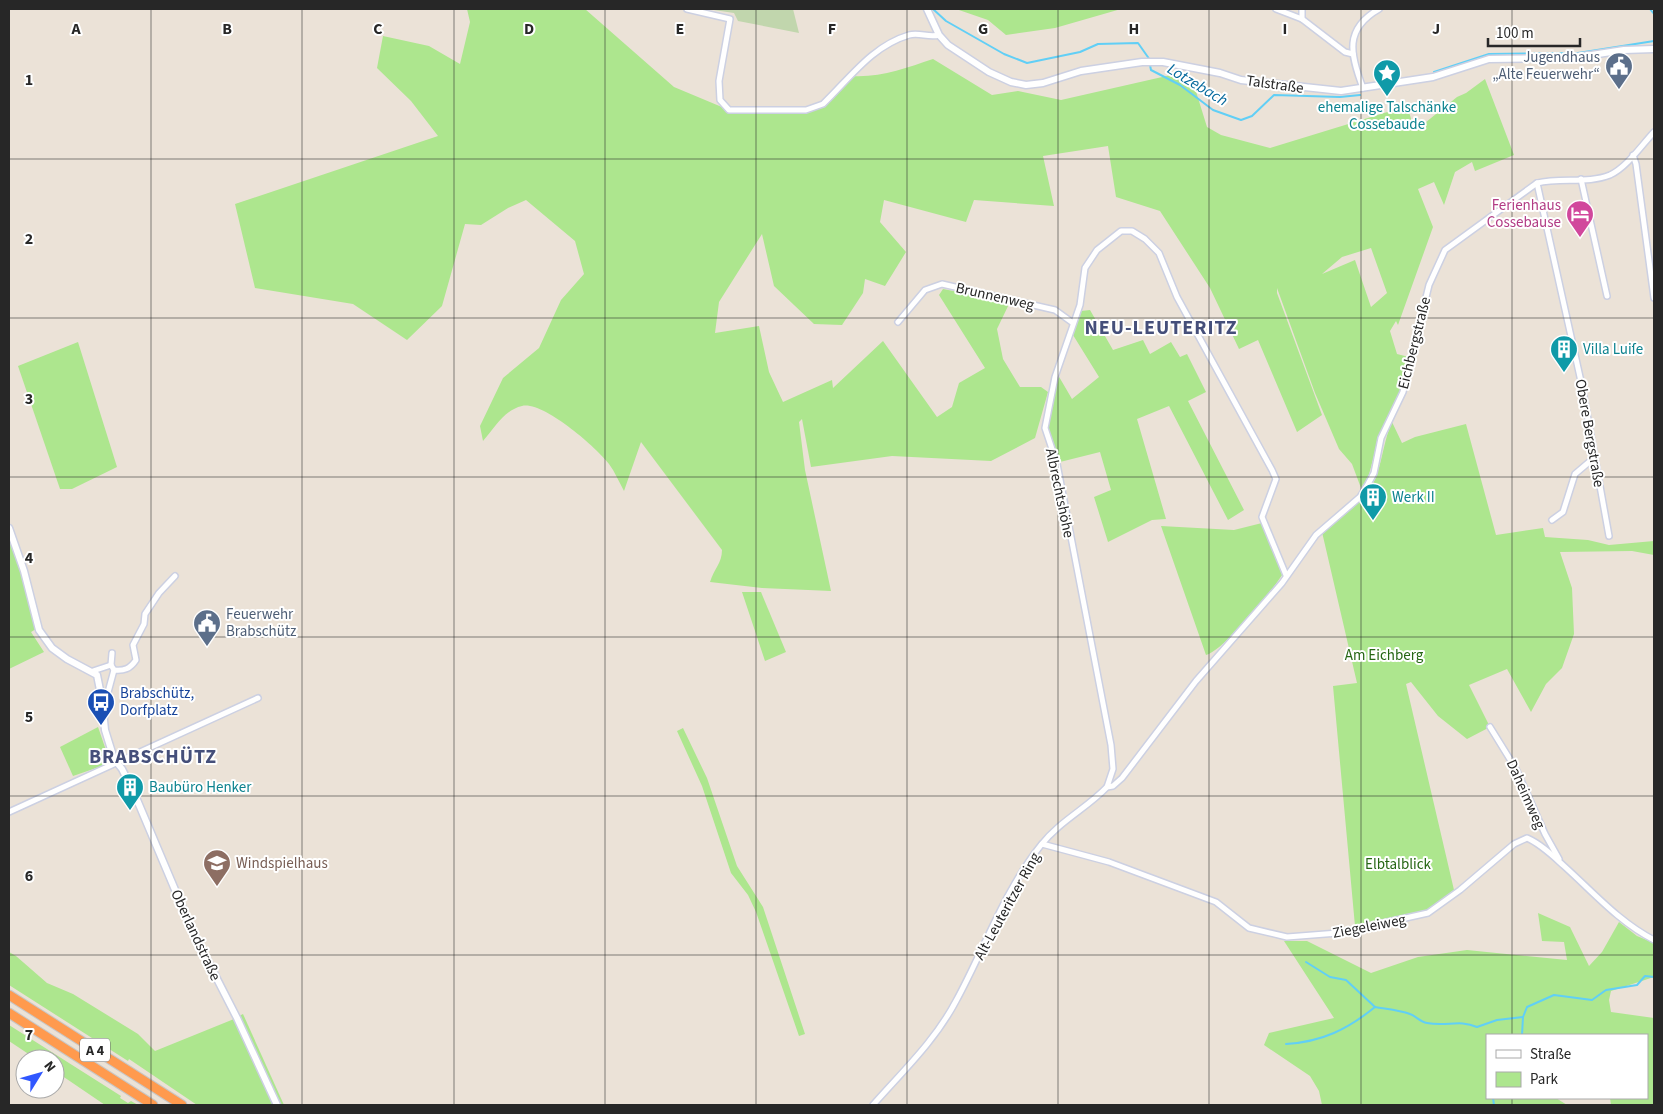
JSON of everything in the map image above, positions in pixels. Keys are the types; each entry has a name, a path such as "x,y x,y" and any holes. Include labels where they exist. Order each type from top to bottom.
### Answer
{"highway":[{"name":"A 4","path":"9,995 182,1105"},
{"name":"A 4","path":"9,1013 153,1105"}],"street":[{"path":"687,9 730,20 719,81 720,100 729,110 806,110 816,108 823,104 873,52 889,42 912,34 939,35"},
{"name":"Talstraße","path":"927,9 939,35 948,44 989,72 1011,82 1026,85 1043,83 1081,71 1142,62 1163,62 1220,73 1241,80 1329,91 1363,88 1433,77 1489,59 1572,58 1624,50 1654,49"},
{"path":"1276,9 1302,19 1344,52 1353,54"},
{"path":"1302,9 1302,19"},
{"path":"1363,88 1353,54 1357,27 1368,16 1379,9"},
{"name":"Eichbergstraße","path":"1237,632 1265,604 1321,529 1360,497 1374,473 1381,438 1403,392 1429,284 1445,250 1537,183 1553,179 1581,179 1609,175 1633,155 1654,132"},
{"path":"1633,155 1636,164 1654,298"},
{"path":"1581,179 1607,296"},
{"name":"Obere Bergstraße","path":"1537,183 1582,386 1609,536"},
{"name":"Albrechtshöhe","path":"1107,787 1113,768 1111,745 1057,464 1045,428 1054,378 1080,305 1085,268 1108,240 1121,231 1132,231 1146,240 1159,253 1177,297 1272,470 1276,479 1262,517 1286,575"},
{"name":"Brunnenweg","path":"898,322 925,290 942,284 1055,310 1073,323"},
{"path":"1552,520 1563,512 1575,474 1595,457"},
{"path":"9,528 24,571 39,630 52,648 67,659 93,671 112,667 123,671 132,666 136,660 133,644 144,624 145,614 159,593 175,576"},
{"name":"Alt-Leuteritzer Ring","path":"873,1105 936,1034 956,1002 1024,869 1042,844 1069,817 1107,787 1113,786 1122,778 1196,681 1237,632"},
{"path":"102,700 106,696 112,667 112,653"},
{"name":"Oberlandstraße","path":"93,671 100,685 105,730 118,764 135,795 192,930 277,1105"},
{"path":"9,812 72,781 118,764 258,698"},
{"name":"Daheimweg","path":"1490,727 1516,769 1545,834 1560,862"},
{"name":"Ziegeleiweg","path":"1042,844 1108,862 1216,902 1249,928 1286,937 1338,933 1428,913 1460,890 1522,839 1527,838 1534,841 1560,862 1621,919 1654,940"}],"green space":[{"path":"467,9 585,9 674,87 729,110 816,108 851,76 883,74 933,59 992,95 1018,91 1061,100 1171,75 1194,85 1207,127 1221,135 1270,148 1407,106 1415,131 1457,97 1466,93 1485,79 1514,155 1475,171 1472,162 1455,172 1444,205 1434,182 1418,189 1433,227 1398,325 1396,321 1390,331 1397,354 1409,357 1401,389 1380,434 1368,478 1361,488 1352,464 1339,449 1315,393 1277,288 1277,293 1322,415 1297,432 1258,340 1239,349 1210,288 1160,211 1116,197 1108,146 1043,156 1054,206 974,200 966,222 884,200 880,222 906,252 885,286 865,279 863,293 842,325 814,324 774,286 762,234 719,302 715,333 759,326 769,372 783,402 832,380 833,388 883,341 937,417 952,407 959,383 985,368 939,295 943,289 1010,302 997,329 1003,359 1020,387 1041,387 1048,392 1035,438 991,461 892,456 811,467 802,419 799,422 805,470 831,591 762,588 710,582 721,559 722,550 641,442 624,491 609,464 593,447 555,418 531,406 522,406 510,411 483,441 480,426 503,378 539,348 561,300 584,274 575,241 526,200 508,208 481,225 465,224 442,306 407,340 353,304 255,288 235,204 438,136 411,101 377,68 383,36 429,46 460,64 470,22","holes":["1371,248 1387,293 1371,307 1355,260 1322,274 1342,257"]},
{"path":"707,9 793,9 799,33 738,21 734,13"},
{"path":"956,9 1121,9 1055,28 1006,35 988,20"},
{"path":"1090,310 1113,350 1143,340 1150,354 1171,342 1180,357 1187,354 1206,392 1188,401 1244,510 1228,520 1169,406 1137,419 1166,519 1152,520 1108,542 1094,497 1111,490 1100,452 1060,462 1046,428 1058,375 1072,399 1099,377 1073,335 1081,311"},
{"path":"78,342 117,467 72,489 60,489 18,366"},
{"path":"1392,422 1402,443 1415,437 1466,424 1496,535 1543,528 1545,537 1588,540 1609,545 1654,541 1654,555 1632,551 1560,552 1572,588 1574,634 1562,668 1546,684 1531,712 1507,669 1469,685 1490,727 1467,739 1438,716 1411,682 1406,684 1454,890 1426,911 1355,926 1333,686 1357,683 1322,532 1354,506 1368,491 1377,474"},
{"path":"1262,523 1282,575 1258,607 1235,632 1214,651 1206,655 1161,526 1234,530"},
{"path":"9,535 36,629 31,632 44,652 9,669"},
{"path":"742,592 761,592 786,652 765,661"},
{"path":"98,727 109,759 105,765 73,776 60,747"},
{"path":"683,728 707,778 737,866 763,907 805,1034 799,1036 756,912 748,895 731,873 702,786 677,731"},
{"path":"1538,913 1570,927 1589,966 1602,952 1619,922 1637,936 1654,943 1654,977 1611,991 1609,1000 1611,1012 1654,1018 1654,1105 1611,1105 1610,1099 1648,1099 1648,1034 1486,1034 1486,1099 1558,1099 1567,1105 1322,1105 1319,1091 1310,1076 1264,1045 1269,1033 1334,1018 1284,941 1307,941 1371,973 1418,957 1467,950 1567,960 1564,942 1542,941"},
{"path":"9,952 47,983 73,994 138,1034 155,1051 234,1019 274,1105 197,1105 129,1059 128,1061 9,985"},
{"path":"243,1014 284,1105 280,1105 239,1016"},
{"path":"9,1025 47,1049 21,1049 9,1041"},
{"path":"65,1060 121,1096 120,1098 128,1103 131,1101 138,1105 105,1105 65,1078"}],"waterway":[{"name":"Lotzebach","path":"933,9 946,21 1004,54 1027,63 1080,52 1098,44 1138,43 1150,60"},
{"name":"Lotzebach","path":"1650,9 1654,14"},
{"name":"Lotzebach","path":"1434,72 1489,54 1578,53 1654,41"},
{"name":"Lotzebach","path":"1150,65 1151,70 1180,85 1213,110 1241,120 1252,116 1274,95 1340,97 1360,95"},
{"path":"1306,962 1330,977 1346,980 1375,1007"},
{"path":"1522,1034 1523,1017 1527,1007 1554,995 1592,1000 1606,990 1637,985 1645,976 1654,977"},
{"path":"1286,1044 1299,1043 1334,1033 1355,1022 1375,1007 1406,1013 1427,1023 1459,1023 1477,1027 1497,1020 1523,1017"},
{"path":"1493,1099 1494,1105"}],"place":[{"name":"Jugendhaus „Alte Feuerwehr“","path":"1619,90"},
{"name":"ehemalige Talschänke Cossebaude","path":"1387,97"},
{"name":"Ferienhaus Cossebause","path":"1580,238"},
{"name":"Villa Luiſe","path":"1564,373"},
{"name":"Werk II","path":"1373,521"},
{"name":"Feuerwehr Brabschütz","path":"207,647"},
{"name":"Brabschütz, Dorfplatz","path":"101,726"},
{"name":"Baubüro Henker","path":"130,811"},
{"name":"Windspielhaus","path":"217,887"}],"district":[{"name":"NEU-LEUTERITZ","path":"1161,327"},
{"name":"BRABSCHÜTZ","path":"153,756"}],"park label":[{"name":"Am Eichberg","path":"1384,655"},
{"name":"Elbtalblick","path":"1398,864"}]}
